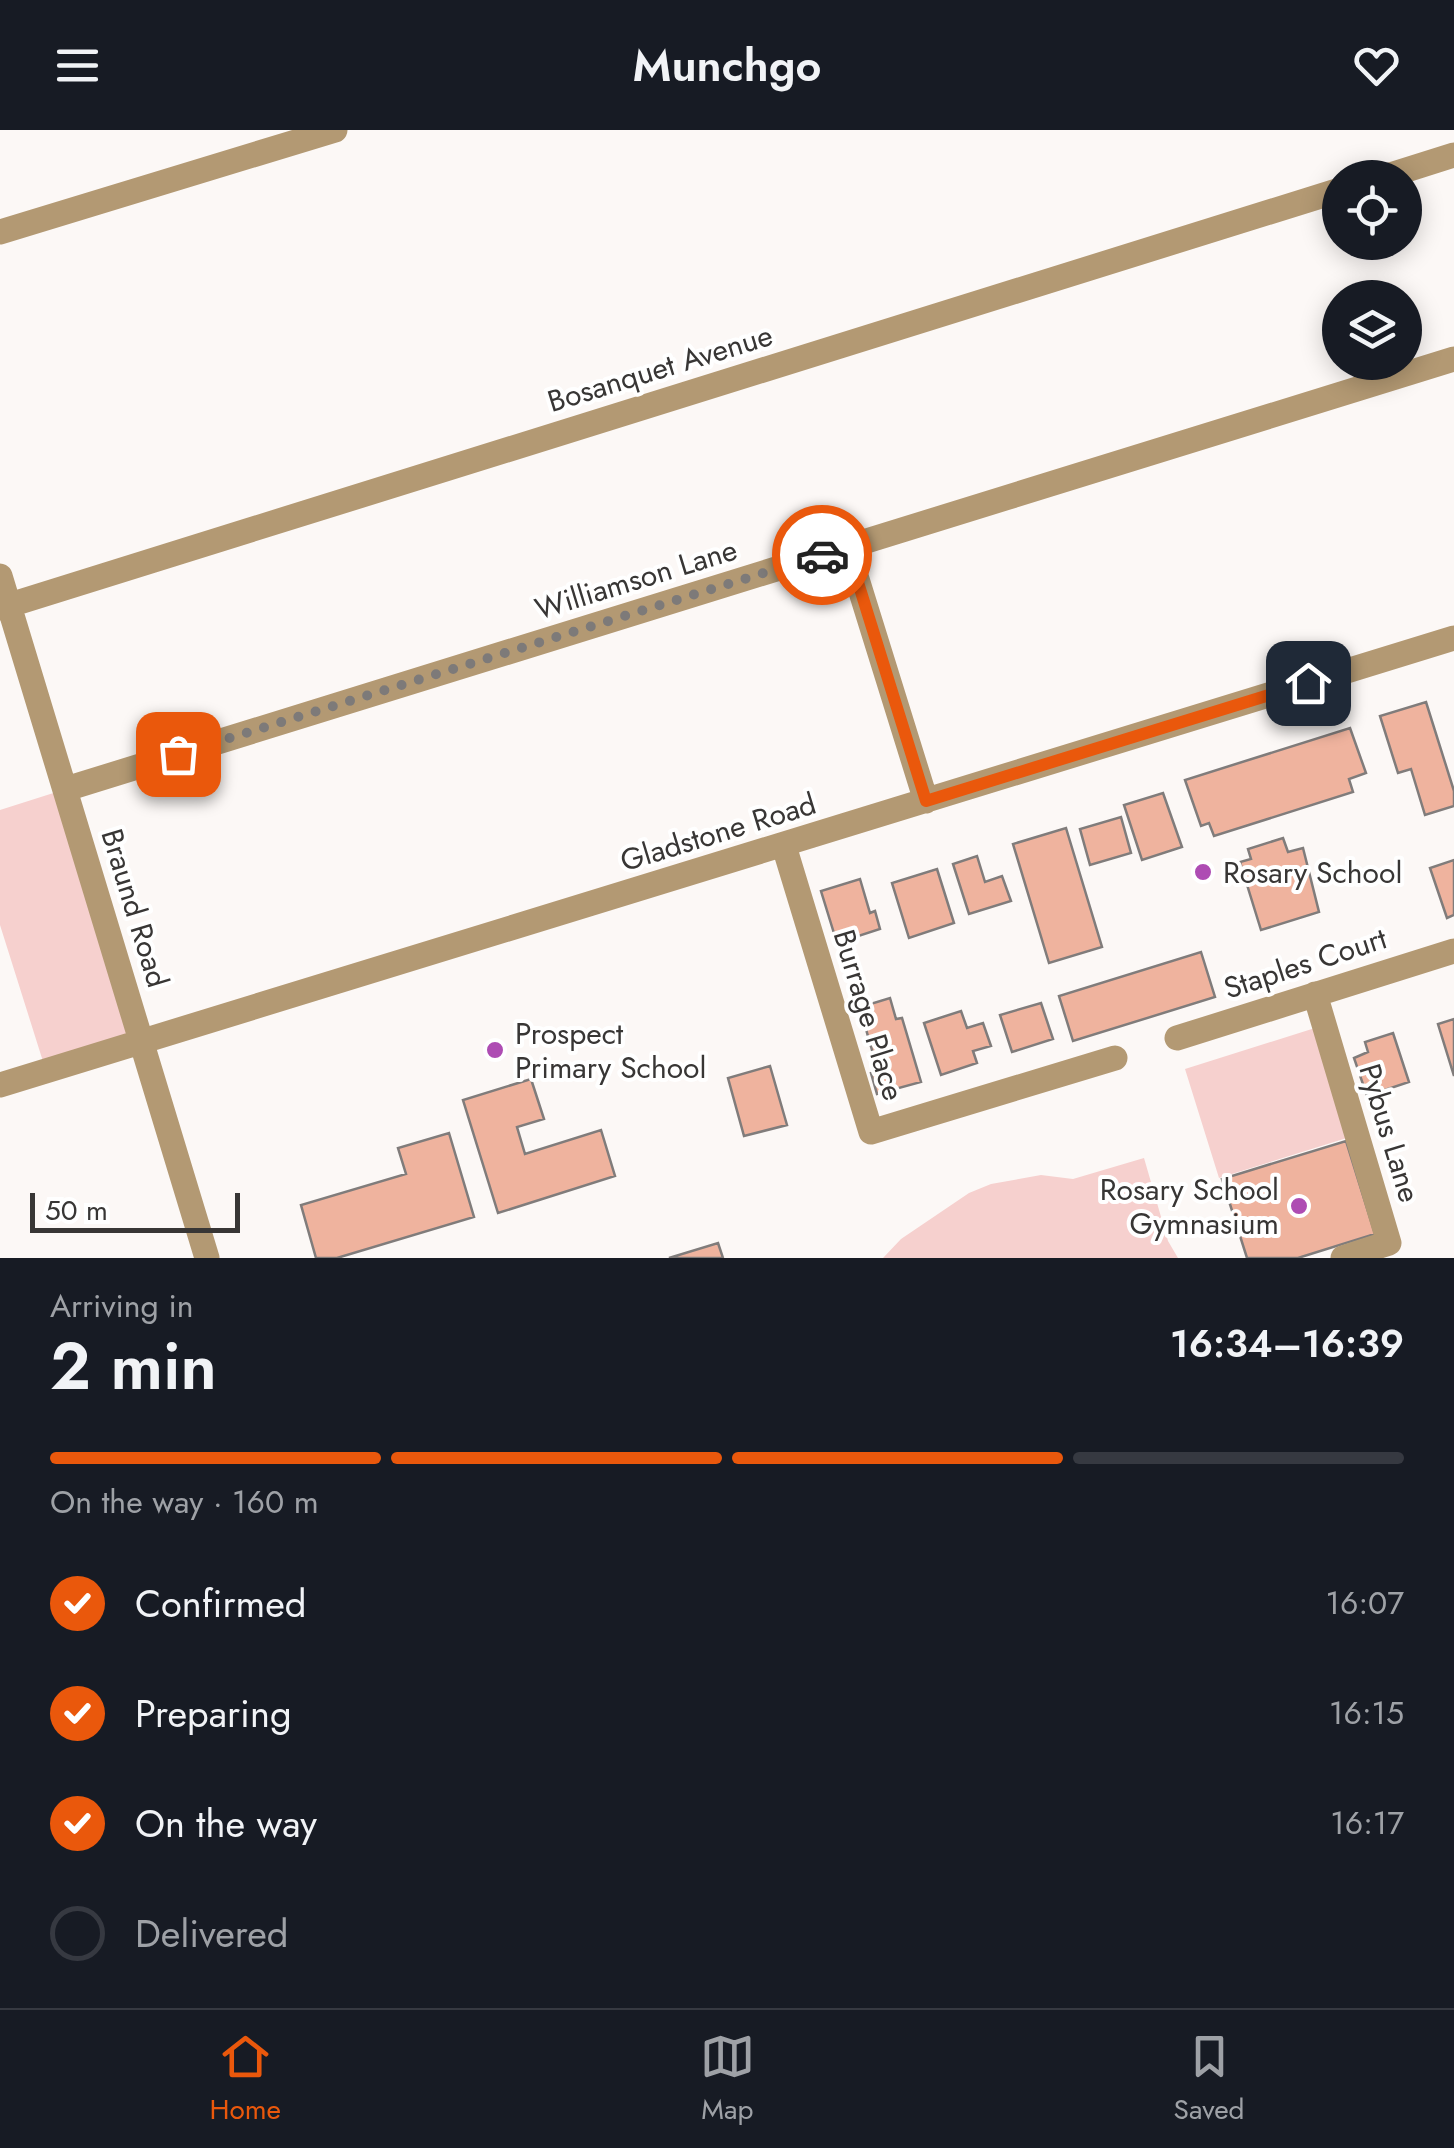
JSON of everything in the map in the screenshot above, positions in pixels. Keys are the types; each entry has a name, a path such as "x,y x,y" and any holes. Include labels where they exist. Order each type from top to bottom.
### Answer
{"street":[{"path":"0,232 335,130"},
{"path":"1422,165 1454,155"},
{"name":"Bosanquet Avenue","path":"4,606 1322,196"},
{"name":"Williamson Lane","path":"66,789 1454,359"},
{"path":"847,547 926,801"},
{"name":"Braund Road","path":"0,576 4,606 66,789 207,1258"},
{"name":"Gladstone Road","path":"0,1085 1454,638"},
{"name":"Burrage Place","path":"784,846 871,1132 1114,1058"},
{"name":"Staples Court","path":"1176,1038 1454,951"},
{"name":"Pybus Lane","path":"1315,994 1389,1244 1343,1258"}],"shaded area":[{"path":"66,789 141,1043 46,1071 0,925 0,810"},
{"path":"1315,1028 1350,1137 1219,1178 1185,1069"},
{"path":"1144,1158 1168,1241 1178,1258 883,1258 901,1239 969,1193 991,1184 1041,1175 1073,1179"}],"building":[{"path":"1426,702 1454,791 1454,806 1425,815 1411,769 1398,773 1380,716"},
{"path":"1350,728 1366,773 1349,779 1353,792 1214,836 1209,823 1201,826 1185,780"},
{"path":"1163,793 1182,847 1142,860 1124,805"},
{"path":"1121,817 1131,853 1090,865 1080,829"},
{"path":"1066,828 1102,947 1049,963 1013,844"},
{"path":"1283,838 1288,852 1303,848 1319,912 1261,930 1240,862 1251,859 1248,849"},
{"path":"977,856 985,882 1002,876 1011,901 969,914 953,864"},
{"path":"1454,860 1454,915 1447,918 1430,868"},
{"path":"937,869 954,923 909,938 892,883"},
{"path":"860,879 870,913 875,911 880,929 837,943 821,891"},
{"path":"1201,952 1215,997 1073,1041 1059,996"},
{"path":"890,998 896,1019 902,1018 921,1082 877,1094 871,1073 878,1071 861,1012 869,1010 867,1005"},
{"path":"1041,1003 1053,1039 1012,1052 1000,1015"},
{"path":"961,1011 967,1028 983,1023 991,1046 973,1051 977,1063 941,1075 924,1023"},
{"path":"1454,1019 1454,1076 1438,1024"},
{"path":"1393,1033 1409,1082 1367,1096 1354,1058 1368,1052 1365,1042"},
{"path":"770,1066 787,1125 744,1136 728,1078"},
{"path":"531,1079 544,1119 517,1127 525,1154 601,1130 615,1176 498,1213 463,1100"},
{"path":"449,1133 474,1217 337,1258 316,1258 301,1205 406,1174 398,1148"},
{"name":"Rosary School Gymnasium","path":"1346,1141 1375,1234 1298,1258 1247,1258 1222,1179"},
{"path":"718,1243 723,1258 669,1258"}],"way so far":[{"path":"178,754 822,555"}],"place":[{"name":"Rosary School","path":"1203,872"},
{"name":"Prospect Primary School","path":"495,1050"},
{"name":"Rosary School Gymnasium","path":"1299,1206"}],"route":[{"path":"822,555 847,547 926,801 1308,683"}]}
